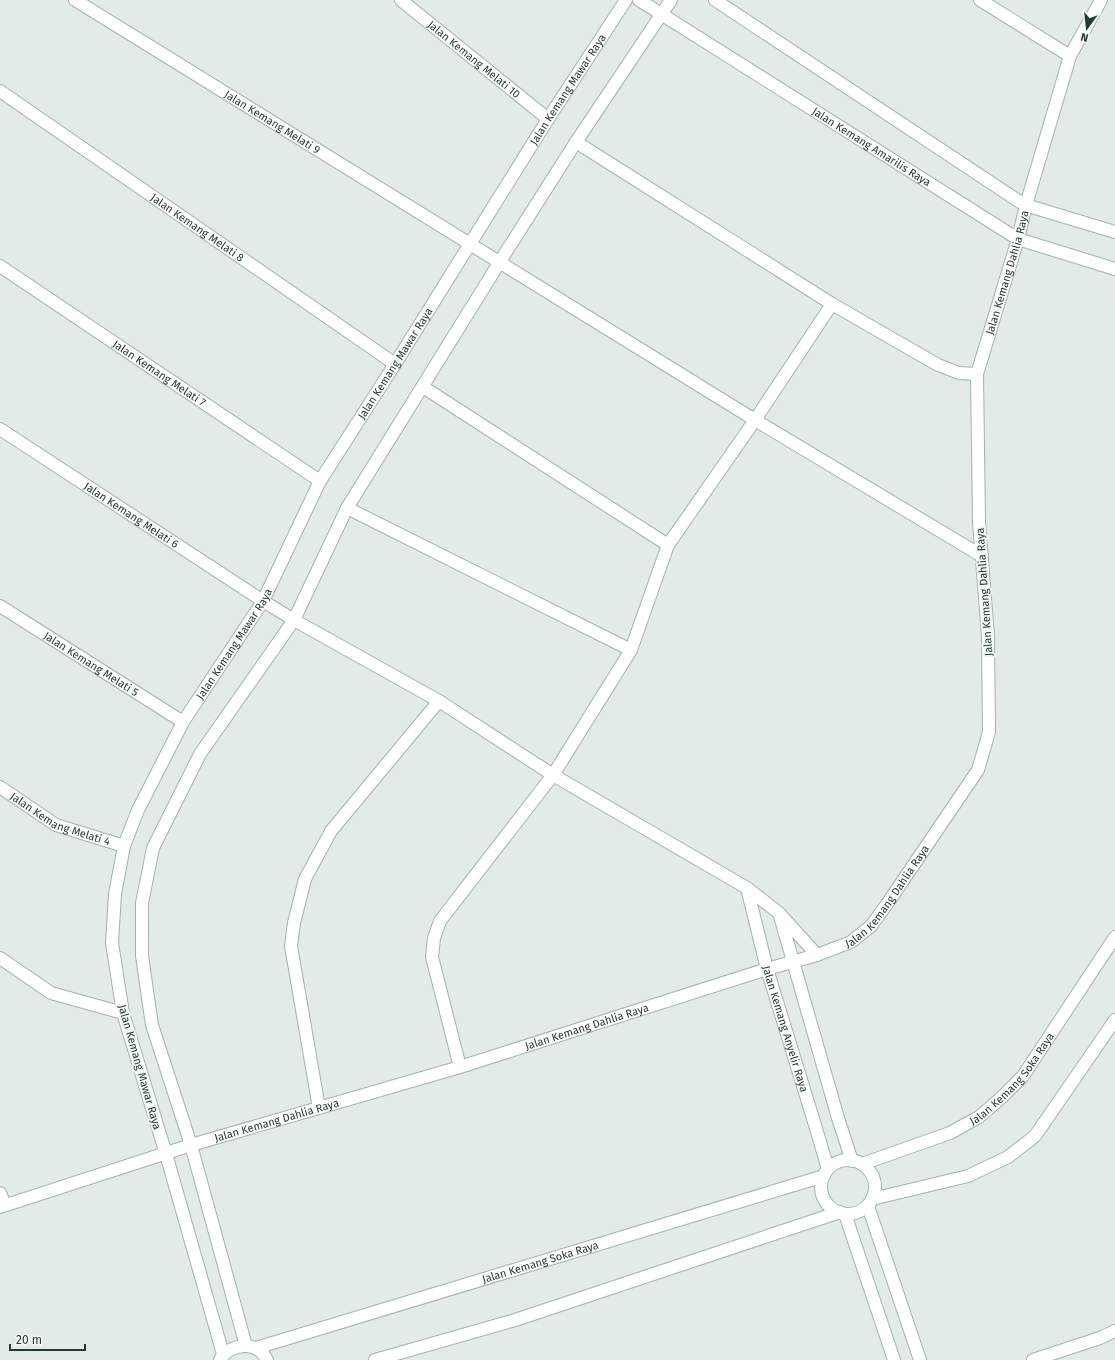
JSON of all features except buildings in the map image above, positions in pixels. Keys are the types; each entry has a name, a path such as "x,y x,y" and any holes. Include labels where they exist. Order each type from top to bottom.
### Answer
{"street":[{"name":"Jalan Kemang Melati 9","path":"75,0 755,420 982,556"},
{"name":"Jalan Kemang Melati 10","path":"401,0 548,119"},
{"name":"Jalan Kemang Mawar Raya","path":"221,1357 166,1154 123,1013 112,943 116,894 124,846 138,810 183,722 263,601 320,481 471,244 548,119 626,0"},
{"name":"Jalan Kemang Amarilis Raya","path":"639,0 1018,239 1115,269"},
{"path":"267,1360 266,1357 251,1347 191,1145 152,1025 142,956 142,903 153,848 200,754 294,620 347,508 499,263 576,142 670,0"},
{"path":"715,0 1026,205 1115,232"},
{"path":"980,0 1070,56"},
{"name":"Jalan Kemang Dahlia Raya","path":"2,1206 191,1145 460,1066 767,969 817,955 851,942 871,926 978,770 989,732 988,636 979,522 977,374 1018,239 1026,205 1070,56 1101,0"},
{"name":"Jalan Kemang Melati 8","path":"0,91 395,364"},
{"path":"576,142 832,304 938,365 959,373 977,374"},
{"name":"Jalan Kemang Melati 7","path":"0,266 320,481"},
{"path":"460,1066 432,957 434,938 440,922 553,775 631,650 668,545 755,420 832,304"},
{"path":"423,387 668,545"},
{"name":"Jalan Kemang Melati 6","path":"0,429 263,601 294,620 439,701 553,775 747,888 779,913 817,955"},
{"path":"347,508 631,650"},
{"name":"Jalan Kemang Melati 5","path":"0,606 183,722"},
{"path":"319,1108 291,946 294,923 305,879 331,831 439,701"},
{"name":"Jalan Kemang Melati 4","path":"0,787 56,825 124,846"},
{"name":"Jalan Kemang Anyelir Raya","path":"747,888 767,969 815,1125 826,1173"},
{"path":"779,913 838,1118 857,1162"},
{"name":"Jalan Kemang Soka Raya","path":"857,1162 950,1133 979,1117 1002,1098 1024,1076 1115,937"},
{"path":"0,958 51,993 123,1013"},
{"path":"870,1202 968,1176 1008,1157 1035,1136 1115,1020"},
{"path":"843,1161 857,1162 870,1171 874,1180 875,1190 870,1202 861,1211 853,1214 842,1213 832,1208 826,1202 822,1193 822,1184 826,1173 835,1164 843,1161"},
{"name":"Jalan Kemang Soka Raya","path":"221,1357 234,1347 251,1347 826,1173"},
{"path":"0,1193 2,1206"},
{"path":"870,1202 920,1360"},
{"path":"375,1360 515,1320 842,1213"},
{"path":"842,1213 894,1360"},
{"path":"1033,1360 1100,1338 1115,1331"}]}
